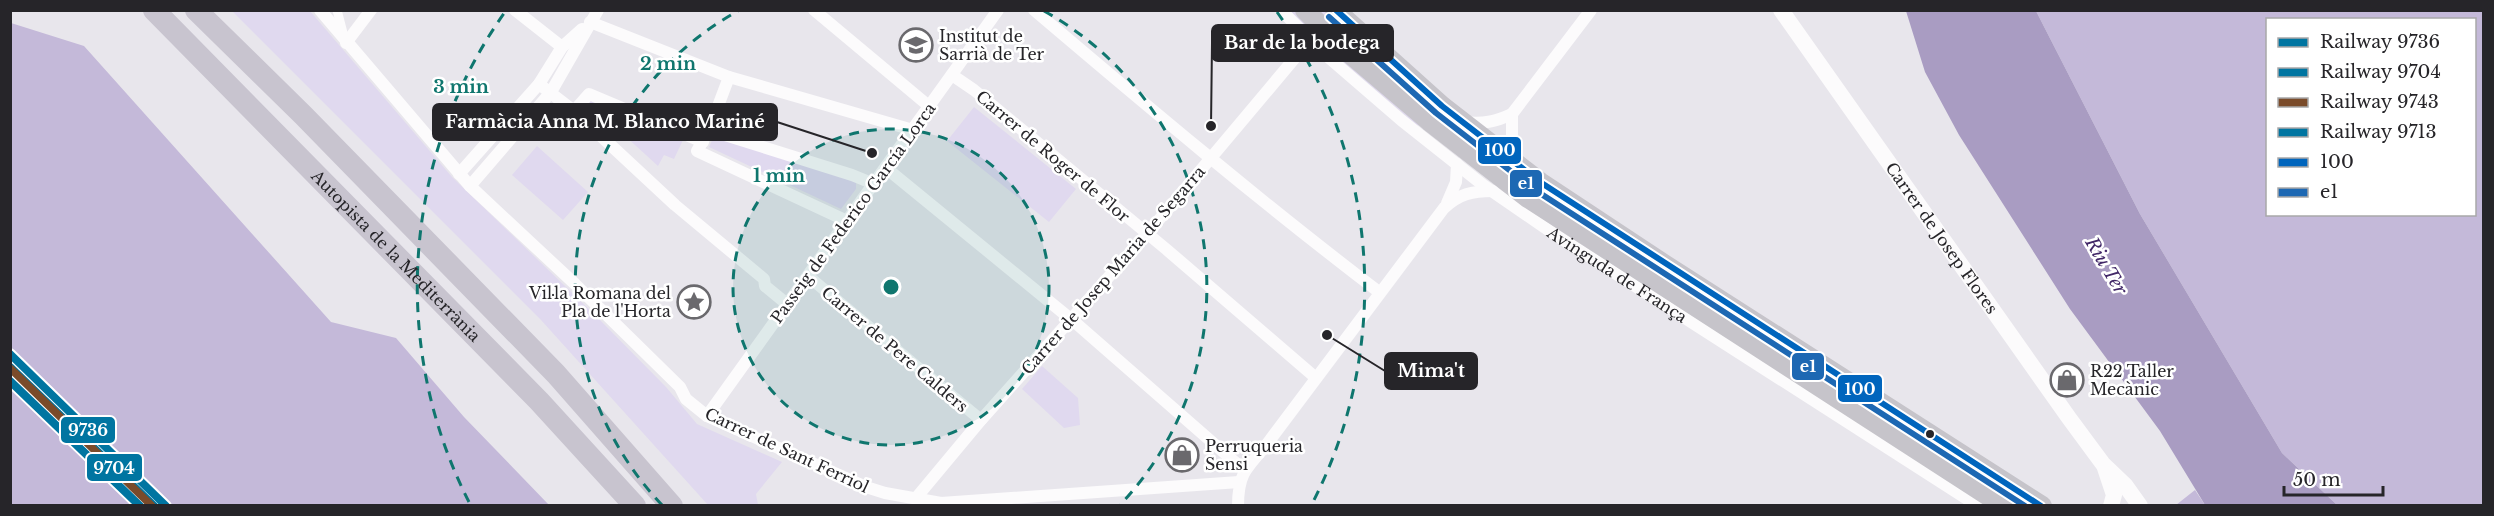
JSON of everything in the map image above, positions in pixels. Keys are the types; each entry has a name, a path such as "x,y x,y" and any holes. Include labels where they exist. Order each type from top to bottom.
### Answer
{"highway":[{"name":"Autopista de la Mediterrània","path":"154,10 539,401 635,506"},
{"name":"Autopista de la Mediterrània","path":"196,10 303,115 556,374 672,506"}],"main road":[{"name":"Avinguda de França","path":"1305,10 1342,47 1429,121 1477,161 1528,198 2004,506"},
{"name":"Avinguda de França","path":"1335,10 1366,40 1461,121 1518,165 1664,264 2042,506"}],"street":[{"name":"Carrer de Sant Ferriol","path":"320,10 470,186 575,284 680,387 686,399 707,416 866,487 885,493 941,503 1242,476"},
{"name":"Carrer de Sant Ferriol","path":"337,10 346,43"},
{"path":"346,43 371,10"},
{"path":"515,10 562,47"},
{"path":"470,186 550,92 598,10"},
{"path":"814,10 930,107"},
{"name":"Passeig de Federico García Lorca","path":"707,416 809,277 998,10"},
{"path":"1034,10 1211,158 1379,292"},
{"name":"Avinguda de França","path":"1281,10 1310,40 1419,135 1493,191 1557,236 1978,506"},
{"path":"1461,121 1481,124 1496,122 1512,114 1591,10"},
{"name":"Carrer de Josep Flores","path":"1781,10 2103,464 2125,485 2140,506"},
{"path":"459,174 539,84 562,47 590,22"},
{"path":"590,22 729,77 913,130"},
{"name":"Carrer de Josep Maria de Segarra","path":"916,498 981,420 1147,234 1310,40"},
{"name":"Carrer de Roger de Flor","path":"952,75 974,90 1147,234 1316,378"},
{"path":"729,77 709,130 697,151 847,221"},
{"path":"539,84 574,111 675,205 764,279 765,286 788,304"},
{"path":"574,111 589,94 702,142"},
{"path":"1512,114 1512,144 1518,165"},
{"path":"709,130 874,184"},
{"path":"1238,506 1242,476 1444,207 1456,182 1457,164"},
{"path":"886,168 1070,320 1242,476"},
{"path":"1444,207 1456,197 1472,192 1493,191"},
{"name":"Carrer de Pere Calders","path":"809,277 981,420"},
{"name":"Carrer de Josep Flores","path":"2103,464 2114,495 2111,506"}],"shaded area":[{"path":"232,11 310,11 452,177 595,315 666,387 697,424 782,462 756,494 758,505 708,505 541,320"},
{"path":"1289,11 1297,11 1420,122 1418,126 1335,55"},
{"path":"1314,11 1326,11 1354,40 1435,109 1430,114"},
{"path":"2036,11 2483,11 2483,505 2337,505 2282,453 2140,214"},
{"path":"11,23 84,46 331,322 396,338 464,417 549,505 11,505"},
{"path":"590,100 683,140 674,159 664,155 658,166 589,103"},
{"path":"974,107 1076,189 1049,222 947,141"},
{"path":"714,136 856,182 856,189 841,209 709,147"},
{"path":"537,146 588,192 563,220 512,175"},
{"path":"1042,366 1078,398 1080,425 1064,428 1022,389"},
{"path":"2195,490 2205,505 2176,505"}],"water":[{"name":"Riu Ter","path":"1906,11 2036,11 2140,214 2282,453 2337,505 2205,505 2160,431 2070,309 1959,135 1925,72"}],"rail line":[{"name":"9736","path":"10,354 166,506"},
{"name":"9704","path":"10,367 154,506"},
{"name":"9743","path":"10,368 152,506"},
{"name":"9713","path":"10,381 140,506"}],"transit line":[{"name":"100","path":"1336,10 1442,106 1540,182 2041,506"},
{"name":"e1","path":"1329,17 1436,113 1535,190 2025,506"}],"place":[{"name":"Institut de Sarrià de Ter","path":"916,45"},
{"name":"Bar de la bodega","path":"1211,126"},
{"name":"Farmàcia Anna M. Blanco Mariné","path":"872,153"},
{"name":"Vil·la Romana del Pla de l'Horta","path":"694,302"},
{"name":"Mima't","path":"1327,335"},
{"name":"R22 Taller Mecànic","path":"2067,380"},
{"name":"Perruqueria Sensi","path":"1182,455"}]}
